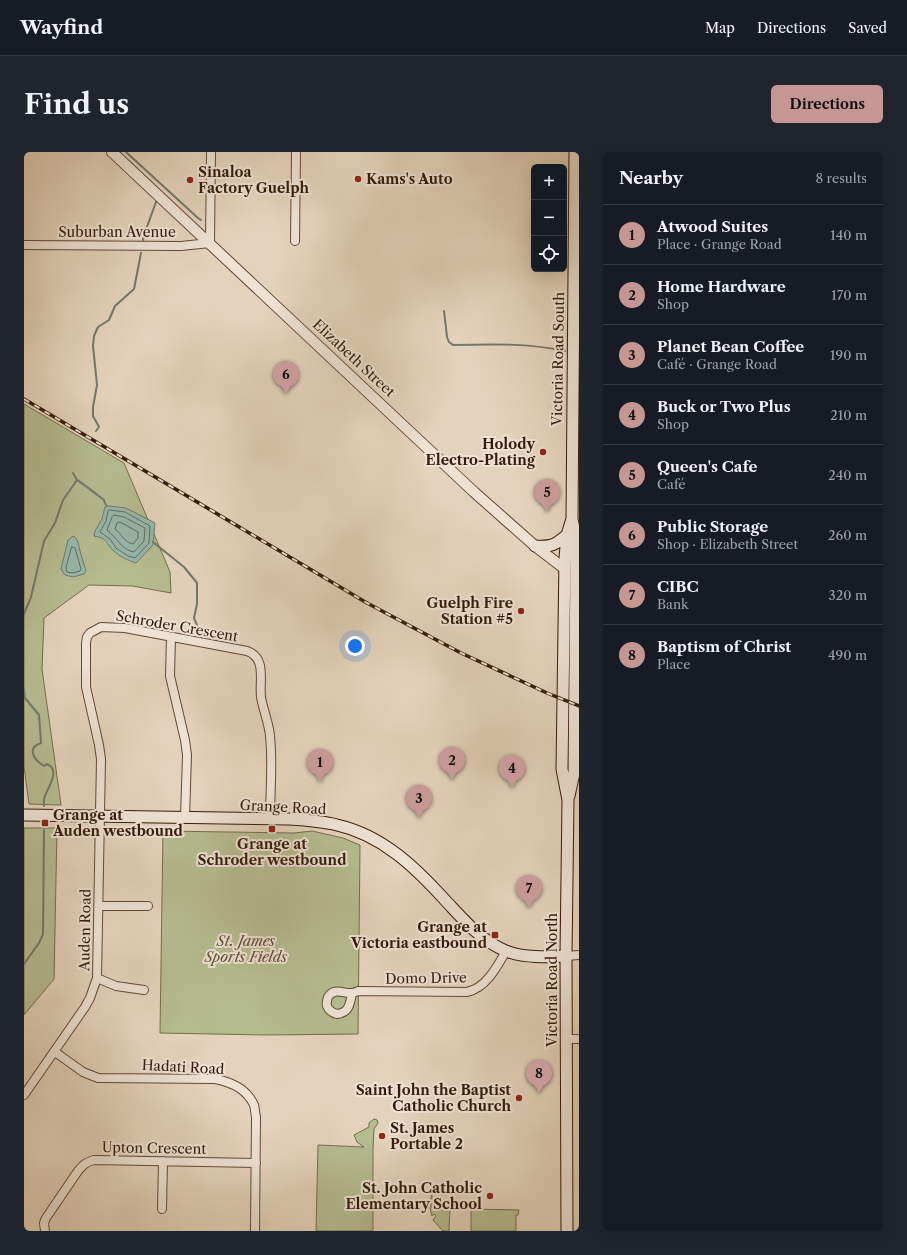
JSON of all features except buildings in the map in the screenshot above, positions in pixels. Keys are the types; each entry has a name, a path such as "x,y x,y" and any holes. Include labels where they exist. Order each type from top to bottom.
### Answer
{"main road":[{"name":"Victoria Road South","path":"574,152 576,299 572,519 576,538 577,579 574,708"},
{"name":"Victoria Road South","path":"563,704 565,569 567,535 572,519"},
{"path":"536,546 555,544 567,535"},
{"name":"Elizabeth Street","path":"565,569 577,579"},
{"name":"Victoria Road North","path":"563,704 562,769 568,800 566,956 567,1231"},
{"name":"Victoria Road North","path":"568,800 574,773 574,708"},
{"name":"Grange Road","path":"24,815 309,820 337,825 362,833 376,840 400,856 412,866 474,930 488,942 506,951 525,955 566,956"}],"street":[{"name":"Elizabeth Street","path":"112,152 474,492 565,569"},
{"path":"210,243 211,152"},
{"path":"295,241 296,152"},
{"name":"Suburban Avenue","path":"24,244 181,246 210,243"},
{"name":"Schroder Crescent","path":"100,816 99,745 86,687 86,642 87,637 101,627 125,628 247,651 258,658 260,665 261,698 270,735 270,820"},
{"path":"171,637 170,676 185,740 187,755 185,818"},
{"name":"Auden Road","path":"24,1095 85,1008 97,978 100,816"},
{"path":"99,906 148,906"},
{"name":"Domo Drive","path":"352,993 474,991 493,972 506,951"},
{"path":"566,956 579,955"},
{"path":"97,978 116,986 144,990"},
{"path":"566,1039 579,1039"},
{"name":"Hadati Road","path":"54,1052 83,1072 98,1078 215,1079 228,1082 240,1088 248,1095 254,1105 256,1118 255,1231"},
{"name":"Upton Crescent","path":"45,1231 44,1223 46,1218 82,1165 94,1160 256,1163"},
{"path":"162,1162 162,1209"}],"green space":[{"path":"24,404 124,463 170,572 171,593 133,586 89,585 44,618 42,669 61,805 29,804 24,767"},
{"path":"24,828 57,828 54,979 24,1015"},
{"name":"St. James Sports Fields","path":"163,831 294,833 312,831 343,838 360,845 358,1034 266,1035 160,1033"},
{"path":"374,1119 377,1120 378,1123 374,1129 373,1148 373,1231 316,1231 318,1145 364,1147 357,1142 354,1135 369,1127 369,1123"},
{"path":"432,1189 432,1208 450,1209 449,1231 443,1231 433,1220 436,1216 434,1214 432,1216 430,1209"},
{"path":"471,1209 519,1210 518,1215 516,1215 516,1231 471,1231"}],"water":[{"path":"105,507 126,508 155,523 153,545 136,563 119,555 102,538 94,536 95,531 102,519"},
{"path":"73,536 78,542 86,571 84,574 73,577 65,575 61,569 68,540"}],"waterway":[{"path":"126,152 201,220"},
{"path":"143,240 156,202"},
{"path":"96,431 99,427 93,416 97,385 93,346 94,336 98,327 109,320 115,306 134,289 141,253"},
{"path":"444,311 447,337 449,342 453,345 523,345 565,351"},
{"path":"24,614 31,597 44,541 55,523 63,500 77,480 73,473"},
{"path":"77,480 104,500 107,506"},
{"path":"153,542 184,567 197,583 197,604 194,618 197,625"},
{"path":"24,689 25,698 39,715 41,743 36,745 33,754 37,761 44,766 47,764 53,770 52,779 44,799 44,806"},
{"path":"24,964 39,943 43,934 44,830"}],"railway":[{"path":"24,399 367,603 461,653 547,693 579,706"}],"place":[{"name":"Kams's Auto","path":"358,179"},
{"name":"Sinaloa Factory Guelph","path":"190,180"},
{"name":"Public Storage","path":"286,394"},
{"name":"Holody Electro-Plating","path":"543,452"},
{"name":"Queen's Cafe","path":"547,512"},
{"name":"Guelph Fire Station #5","path":"521,611"},
{"name":"Home Hardware","path":"452,780"},
{"name":"Atwood Suites","path":"320,782"},
{"name":"Buck or Two Plus","path":"512,788"},
{"name":"Planet Bean Coffee","path":"419,818"},
{"name":"Grange at Auden westbound","path":"45,823"},
{"name":"Grange at Schroder westbound","path":"272,829"},
{"name":"CIBC","path":"529,908"},
{"name":"Grange at Victoria eastbound","path":"495,935"},
{"name":"Baptism of Christ","path":"539,1093"},
{"name":"Saint John the Baptist Catholic Church","path":"519,1098"},
{"name":"St. James Portable 2","path":"382,1136"},
{"name":"St. John Catholic Elementary School","path":"490,1196"}]}
